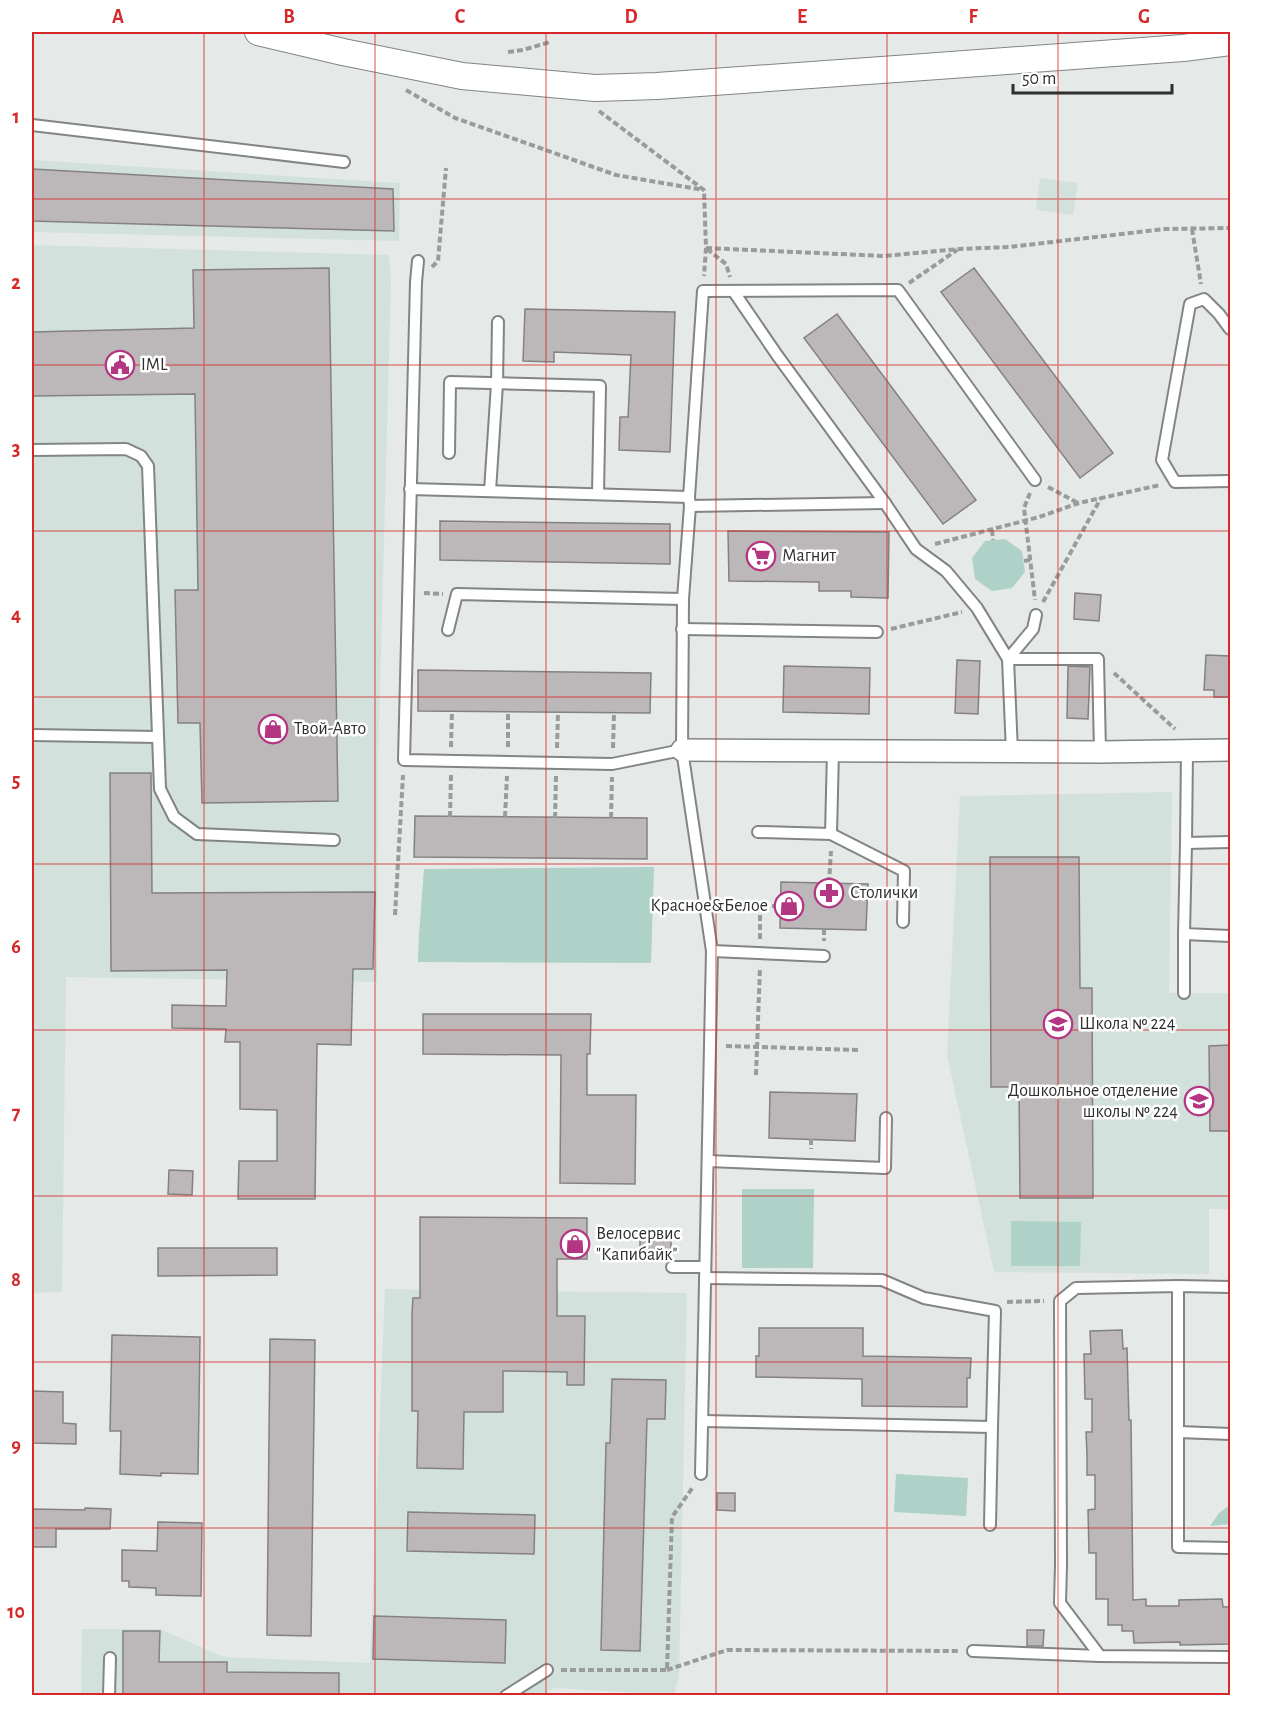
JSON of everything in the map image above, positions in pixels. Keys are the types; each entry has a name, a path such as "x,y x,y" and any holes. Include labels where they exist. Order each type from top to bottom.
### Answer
{"street":[{"path":"258,32 462,76 595,88 657,86 924,67 1183,48 1230,42"},
{"path":"682,750 1100,752 1186,740 1230,750"}],"lane":[{"path":"32,125 344,162"},
{"path":"418,261 404,760 612,764 682,750"},
{"path":"702,1474 712,951 682,750 682,599 703,291 898,290 1035,480"},
{"path":"734,292 916,549 946,571 977,608 1008,659 1012,752"},
{"path":"1230,329 1204,299 1190,304 1162,460 1175,482 1230,481"},
{"path":"490,491 497,384 498,322"},
{"path":"449,453 450,382 600,386 598,494"},
{"path":"32,450 126,449 141,456 147,466 160,789 174,817 197,834 334,840"},
{"path":"410,489 598,494 690,502 885,503"},
{"path":"448,630 457,594 682,599"},
{"path":"1008,659 1033,629 1036,615"},
{"path":"682,629 877,632"},
{"path":"1008,659 1098,658 1100,752"},
{"path":"32,735 158,737"},
{"path":"1184,993 1186,740"},
{"path":"831,834 833,751"},
{"path":"758,832 831,834 904,871 903,922"},
{"path":"1186,843 1230,842"},
{"path":"1184,934 1230,936"},
{"path":"712,951 824,956"},
{"path":"708,1161 885,1168 886,1118"},
{"path":"672,1268 705,1273 882,1280 924,1298 995,1311 990,1525"},
{"path":"1178,1286 1178,1547 1230,1548"},
{"path":"1100,1656 1060,1603 1060,1301 1076,1288 1230,1287"},
{"path":"703,1421 992,1427"},
{"path":"1179,1432 1230,1434"},
{"path":"973,1651 1100,1656 1230,1657"},
{"path":"109,1695 110,1658"},
{"path":"506,1695 547,1670"}],"path":[{"path":"508,52 550,42"},
{"path":"401,87 455,118 616,175 704,190"},
{"path":"593,107 704,190"},
{"path":"438,261 446,168"},
{"path":"703,291 706,248 704,190"},
{"path":"706,248 884,256 1009,247 1165,230 1230,228"},
{"path":"1192,229 1204,299"},
{"path":"706,248 726,264 734,292"},
{"path":"898,290 959,249"},
{"path":"916,549 1025,521 1079,503 1175,482"},
{"path":"1043,603 1101,498"},
{"path":"1024,508 1036,615"},
{"path":"992,530 993,540"},
{"path":"1024,561 1030,560"},
{"path":"408,593 457,594"},
{"path":"877,632 977,608"},
{"path":"1098,658 1186,740"},
{"path":"395,915 404,760"},
{"path":"829,883 831,834"},
{"path":"756,1075 760,906 781,906"},
{"path":"710,1045 859,1050"},
{"path":"995,1311 997,1302 1060,1301"},
{"path":"667,1670 672,1516 702,1474"},
{"path":"547,1670 667,1670 727,1650 973,1651"}],"shaded area":[{"path":"32,160 400,183 399,241 32,232"},
{"path":"1040,178 1078,183 1073,215 1036,210"},
{"path":"32,245 389,255 391,281 378,760 377,982 66,977 62,1292 32,1293"},
{"name":"Школа № 224","path":"1172,792 1169,993 1230,993 1230,1209 1209,1209 1209,1274 994,1272 947,1055 960,796"},
{"path":"385,1289 687,1293 679,1676 674,1695 555,1688 540,1696 81,1696 82,1629 160,1629 224,1657 370,1663"}],"green space":[{"path":"1005,539 1022,551 1025,572 1012,588 992,591 975,579 972,558 985,541"},
{"path":"654,867 651,963 418,962 424,869"},
{"path":"742,1189 814,1189 813,1268 742,1268"},
{"path":"1011,1221 1081,1222 1080,1266 1011,1266"},
{"path":"896,1474 968,1478 966,1516 894,1512"},
{"path":"1230,1505 1230,1524 1210,1526 1219,1513"}],"building":[{"path":"32,169 393,189 394,231 32,221"},
{"path":"329,268 338,801 202,803 200,723 178,723 175,590 198,590 195,394 32,396 32,332 194,328 193,270"},
{"path":"974,268 1113,453 1080,478 941,292"},
{"path":"525,309 675,312 670,452 619,450 620,417 628,417 631,355 554,352 554,362 523,361"},
{"path":"837,314 976,500 943,524 804,338"},
{"path":"440,521 670,524 670,564 440,560"},
{"path":"728,531 889,532 888,598 851,597 851,591 819,591 819,582 729,581"},
{"path":"1075,593 1101,595 1099,621 1074,619"},
{"path":"1206,655 1230,656 1230,697 1214,697 1214,690 1204,690"},
{"path":"957,660 980,661 978,714 955,713"},
{"path":"784,666 870,668 869,714 783,712"},
{"path":"1068,666 1090,667 1088,719 1067,718"},
{"path":"418,670 651,673 650,713 418,711"},
{"path":"110,773 151,773 152,893 375,892 373,969 353,969 351,1045 317,1044 315,1199 238,1199 239,1161 277,1161 277,1110 240,1109 240,1042 225,1042 226,1029 172,1028 172,1005 226,1006 227,970 111,971"},
{"path":"415,816 647,818 647,859 414,857"},
{"path":"990,857 1079,857 1080,988 1092,988 1093,1198 1020,1198 1019,1087 991,1087"},
{"path":"781,882 868,884 866,930 780,928"},
{"path":"423,1014 591,1014 590,1054 587,1054 587,1095 636,1095 635,1184 560,1183 561,1055 423,1054"},
{"path":"1230,1045 1230,1131 1210,1131 1209,1046"},
{"path":"770,1092 857,1094 855,1141 769,1138"},
{"path":"169,1170 193,1171 192,1195 168,1194"},
{"path":"420,1217 587,1218 587,1259 557,1259 557,1316 585,1316 584,1385 567,1385 567,1372 503,1371 503,1412 464,1412 463,1469 417,1468 418,1411 412,1411 412,1313 413,1298 420,1298"},
{"path":"640,1233 671,1233 671,1252 640,1252"},
{"path":"158,1248 277,1248 277,1275 158,1276"},
{"path":"759,1328 863,1328 863,1356 971,1358 970,1378 967,1378 967,1407 862,1406 862,1379 756,1377"},
{"path":"1122,1330 1123,1349 1127,1348 1129,1420 1131,1420 1133,1600 1146,1599 1146,1606 1179,1606 1179,1600 1222,1599 1223,1607 1230,1607 1230,1644 1134,1643 1133,1631 1122,1631 1122,1625 1108,1625 1108,1599 1096,1599 1096,1553 1089,1553 1088,1510 1095,1509 1095,1475 1087,1475 1086,1432 1092,1432 1092,1399 1085,1399 1084,1354 1091,1354 1090,1331"},
{"path":"112,1335 200,1337 198,1474 161,1473 161,1476 120,1474 121,1431 110,1431"},
{"path":"270,1339 315,1340 311,1636 267,1635"},
{"path":"612,1379 666,1380 665,1419 647,1419 640,1651 601,1650 606,1443 610,1443"},
{"path":"32,1391 63,1392 63,1423 76,1424 76,1444 32,1443"},
{"path":"717,1493 735,1493 735,1511 717,1510"},
{"path":"85,1508 111,1509 110,1529 56,1529 56,1547 32,1547 32,1509 85,1510"},
{"path":"408,1512 535,1515 534,1554 407,1551"},
{"path":"158,1522 202,1523 201,1596 156,1595 156,1588 129,1587 129,1581 122,1581 122,1550 157,1551"},
{"path":"374,1616 506,1620 505,1663 373,1659"},
{"path":"1027,1630 1044,1630 1043,1646 1027,1646"},
{"path":"123,1631 160,1631 159,1662 227,1662 227,1672 339,1673 339,1695 123,1695"}],"place":[{"name":"IML","path":"120,365"},
{"name":"Магнит","path":"761,556"},
{"name":"Твой-Авто","path":"273,729"},
{"name":"Столички","path":"829,893"},
{"name":"Красное&Белое","path":"789,906"},
{"name":"Школа № 224","path":"1058,1024"},
{"name":"Дошкольное отделение школы № 224","path":"1199,1101"},
{"name":"Велосервис \"Капибайк\"","path":"575,1244"}]}
